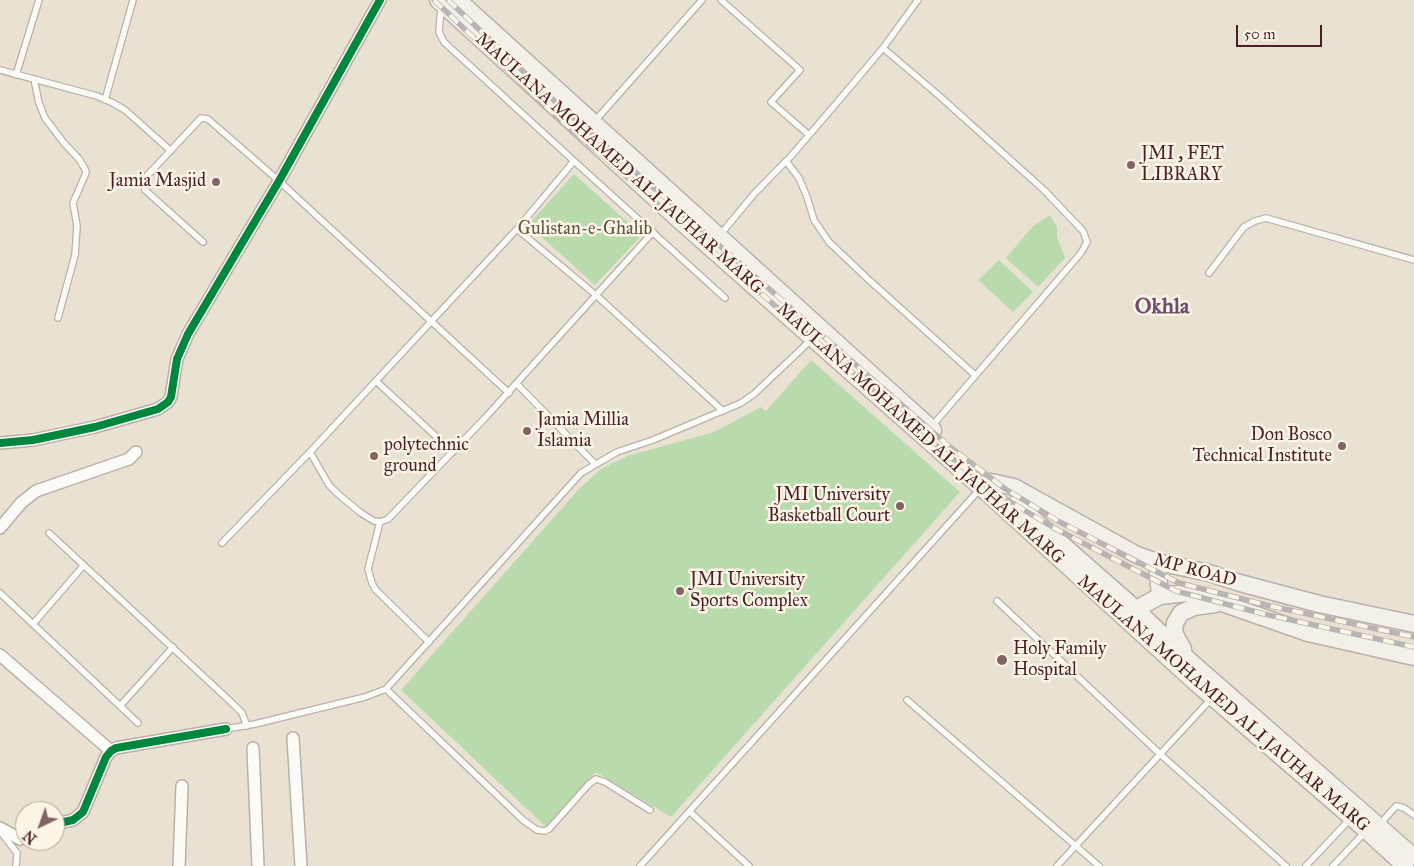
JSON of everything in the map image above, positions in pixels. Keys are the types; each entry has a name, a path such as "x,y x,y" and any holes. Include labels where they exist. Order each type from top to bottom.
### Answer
{"main road":[{"name":"MAULANA MOHAMED ALI JAUHAR MARG","path":"458,0 594,123 639,174 719,236 930,428 985,487"},
{"name":"MAULANA MOHAMED ALI JAUHAR MARG","path":"440,2 639,174 812,338 1131,615 1190,661 1373,828 1414,857"},
{"name":"MP ROAD","path":"985,487 1014,487 1137,555 1157,562 1209,573 1319,604 1414,624"},
{"path":"1157,562 1160,596"},
{"name":"MP ROAD","path":"1131,615 1160,596 1187,593 1308,633 1414,657"},
{"path":"1190,661 1174,633 1175,623 1182,612 1194,607 1222,603"},
{"name":"MAULANA MOHAMED ALI JAUHAR MARG","path":"1131,615 1213,698 1352,818 1373,828 1405,866"}],"street":[{"path":"0,443 33,440 95,427 158,409 168,402 171,397 177,359 188,334 279,181 380,0"},
{"path":"0,528 21,503 36,491 128,459 136,452"},
{"path":"0,655 111,751"},
{"path":"65,822 73,820 83,812 106,756 116,748 226,729"},
{"path":"293,738 301,866"},
{"path":"253,748 258,866"},
{"path":"179,866 182,786"},
{"path":"0,830 15,837"}],"lane":[{"path":"16,75 39,0"},
{"path":"105,100 133,0"},
{"path":"594,123 702,0"},
{"path":"721,0 800,70 772,102 809,135"},
{"path":"719,236 883,48 918,0"},
{"path":"440,2 439,32 444,42 725,298"},
{"path":"883,48 1044,190 1083,231 1086,237 1086,246 1081,253 930,428"},
{"path":"0,70 105,100 125,110 171,151"},
{"path":"34,79 39,103 45,118 79,159 86,173 73,203 77,226 75,255 58,318"},
{"path":"203,242 145,190 144,179 201,118 208,120 279,181 509,393"},
{"path":"222,543 310,452 517,229 574,161"},
{"path":"786,161 798,178 807,197 814,220 829,242 876,287 975,374"},
{"path":"1209,273 1244,227 1266,218 1414,260"},
{"path":"517,229 597,296 723,411"},
{"path":"310,452 329,485 339,495 374,521 380,522 388,519 509,393 653,232"},
{"path":"226,729 247,726 365,698 386,689 581,473 617,452 653,440 741,403 754,394 812,338"},
{"path":"376,381 453,452"},
{"path":"516,384 594,464"},
{"path":"640,866 985,487"},
{"path":"380,522 368,569 372,582 375,589 429,642"},
{"path":"49,532 237,708 247,726"},
{"path":"33,624 84,566"},
{"path":"0,593 138,724"},
{"path":"997,600 1160,754 1286,866"},
{"path":"120,706 172,648"},
{"path":"386,689 523,820 537,830 542,831 549,828 588,784 596,779 605,782 650,810"},
{"path":"1057,866 1213,698"},
{"path":"907,700 1099,866"},
{"path":"1333,866 1396,806 1404,808 1414,815"},
{"path":"690,812 748,866"},
{"path":"1306,866 1352,818"},
{"path":"0,830 17,854 16,866"}],"green space":[{"name":"Gulistan-e-Ghalib","path":"574,174 642,235 595,285 528,225"},
{"path":"1050,215 1057,227 1057,237 1065,258 1038,287 1006,258 1033,226"},
{"path":"999,260 1033,292 1013,312 978,280"},
{"name":"JMI University Sports Complex","path":"811,360 960,492 671,817 596,772 546,827 401,690 578,490 601,469 627,456 714,432 761,407 766,411"}],"railway":[{"path":"434,0 554,114 945,453 999,495 1054,528 1176,591 1264,614 1414,647"},
{"path":"448,0 561,107 950,447 1004,488 1058,521 1179,583 1266,605 1414,637"}],"cycle path":[{"path":"0,443 33,440 95,427 158,409 168,402 171,397 177,359 188,334 279,181 380,0"},
{"path":"65,822 73,820 83,812 106,757 116,748 226,729"}],"place":[{"name":"JMI , FET LIBRARY","path":"1131,165"},
{"name":"Jamia Masjid","path":"216,182"},
{"name":"Jamia Millia Islamia","path":"527,431"},
{"name":"Don Bosco Technical Institute","path":"1342,446"},
{"name":"polytechnic ground","path":"374,456"},
{"name":"JMI University Basketball Court","path":"900,506"},
{"name":"JMI University Sports Complex","path":"680,591"},
{"name":"Holy Family Hospital","path":"1002,660"}],"district":[{"name":"Okhla","path":"1162,308"}]}
